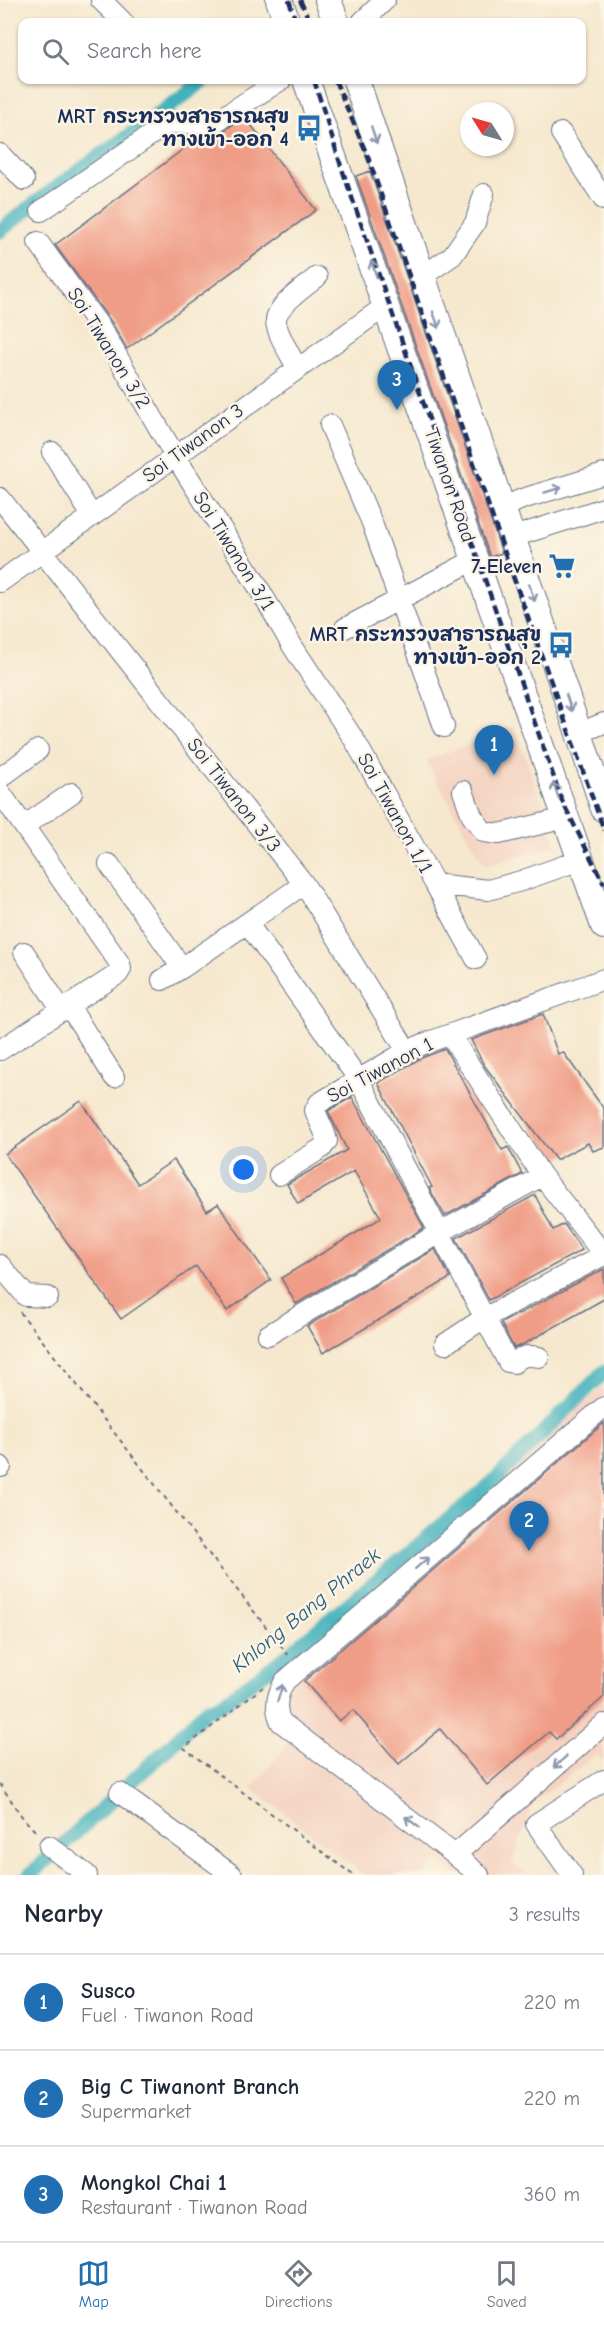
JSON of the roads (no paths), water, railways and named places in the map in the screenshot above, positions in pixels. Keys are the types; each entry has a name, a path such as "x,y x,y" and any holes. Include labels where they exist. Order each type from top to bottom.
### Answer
{"main road":[{"path":"279,0 286,18"},
{"path":"328,0 335,18"},
{"name":"Tiwanon Road","path":"307,84 387,304 604,926"},
{"path":"357,84 421,277 513,537 604,809"},
{"path":"463,522 502,508"}],"street":[{"path":"101,0 119,18"},
{"path":"366,18 385,0"},
{"path":"41,211 168,123 212,124 276,84"},
{"path":"561,133 604,200"},
{"path":"0,154 24,180"},
{"path":"421,277 452,256 475,223 484,195"},
{"name":"Soi Tiwanon 3/2","path":"38,242 102,330 174,456"},
{"path":"297,368 276,326 275,319 281,308 316,277"},
{"name":"Soi Tiwanon 3","path":"0,582 387,304"},
{"path":"330,424 372,524 444,727"},
{"path":"52,452 92,516"},
{"name":"Soi Tiwanon 3/1","path":"174,456 254,580 293,647"},
{"path":"502,508 522,499 604,474"},
{"name":"Soi Tiwanon 3/3","path":"0,498 304,884 407,1051"},
{"path":"513,537 604,508"},
{"path":"345,628 476,559"},
{"name":"Soi Tiwanon 1/1","path":"293,647 355,741 435,884 488,890 580,860"},
{"path":"579,733 604,723"},
{"path":"0,778 39,750"},
{"path":"463,791 472,816 484,832 499,834 566,819"},
{"path":"0,792 120,964 121,969 118,974 0,1050"},
{"path":"24,826 72,793"},
{"path":"109,864 182,968"},
{"path":"162,980 304,884"},
{"path":"435,884 476,959"},
{"path":"248,924 359,1080 508,1362 514,1363 521,1357 529,1355 539,1357"},
{"path":"24,952 114,1077"},
{"name":"Soi Tiwanon 1","path":"279,1175 322,1148 327,1141 315,1110 319,1103 407,1051 500,1015 604,979"},
{"path":"445,1344 484,1318 604,1255 542,1176 450,1035"},
{"path":"268,1335 439,1233 542,1176"},
{"path":"0,1265 19,1288 30,1297 48,1297"},
{"path":"479,1875 281,1722 276,1713 279,1690 285,1681 604,1407"},
{"path":"455,1855 604,1724"},
{"path":"572,1875 536,1824 604,1780"},
{"path":"120,1793 232,1875"},
{"path":"56,1852 87,1875"}],"waterway":[{"path":"0,231 199,84"},
{"name":"Khlong Bang Phraek","path":"30,1875 206,1710 223,1703 283,1659 491,1484 604,1372"}],"railway":[{"path":"289,0 295,18"},
{"path":"300,0 308,18"},
{"path":"315,84 341,166 562,801 604,884"},
{"path":"337,84 368,157 508,562 604,830"}],"place":[{"name":"MRT กระทรวงสาธารณสุข ทางเข้า-ออก 4","path":"309,128"},
{"name":"Mongkol Chai 1","path":"397,410"},
{"name":"7-Eleven","path":"562,566"},
{"name":"MRT กระทรวงสาธารณสุข ทางเข้า-ออก 2","path":"561,645"},
{"name":"Susco","path":"494,775"},
{"name":"Big C Tiwanont Branch","path":"529,1551"}]}
